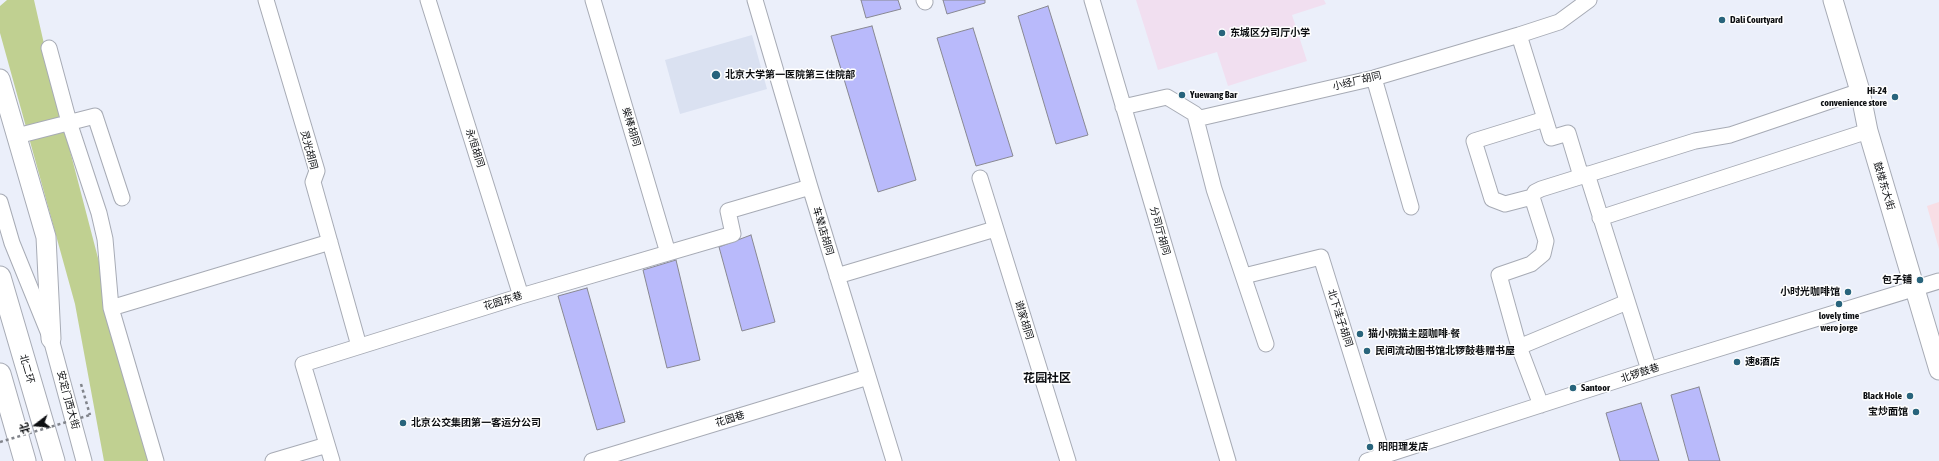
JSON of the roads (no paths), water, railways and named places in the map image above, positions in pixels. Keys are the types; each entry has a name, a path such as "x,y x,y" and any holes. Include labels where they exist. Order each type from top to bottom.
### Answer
{"highway":[{"name":"北二环","path":"0,277 54,461"},
{"path":"0,374 25,461"}],"main road":[{"name":"鼓楼东大街","path":"1833,0 1860,91 1868,131 1939,370"},
{"path":"0,79 46,237 51,339"}],"street":[{"name":"灵光胡同","path":"266,0 316,171 313,182 360,346"},
{"name":"永恒胡同","path":"428,0 521,296"},
{"name":"柴棒胡同","path":"593,0 668,253"},
{"name":"车辇店胡同","path":"755,0 810,187 894,461"},
{"name":"分司厅胡同","path":"1092,0 1228,461"},
{"name":"小经厂胡同","path":"1196,119 1374,78 1519,35 1559,22 1588,0"},
{"path":"1519,35 1551,138 1568,133 1600,218 1649,370"},
{"path":"49,48 68,122 99,213 105,239 111,308 156,461"},
{"path":"1374,78 1411,207"},
{"path":"1545,119 1474,141 1492,199 1505,204 1532,197 1535,192 1541,188 1695,141 1730,135 1860,91"},
{"path":"1123,107 1167,97 1195,114 1214,189 1266,344"},
{"path":"17,136 96,116 122,198"},
{"path":"1600,218 1868,131"},
{"name":"谢家胡同","path":"980,178 1068,461"},
{"name":"花园东巷","path":"327,445 303,364 521,296 733,234 728,211 810,187"},
{"path":"1532,197 1546,241 1543,254 1531,264 1499,275 1519,346 1541,405"},
{"name":"安定门西大街","path":"0,202 12,243 51,339 84,461"},
{"path":"837,276 995,229"},
{"path":"111,308 330,242"},
{"name":"北下洼子胡同","path":"1244,276 1320,257 1383,456"},
{"name":"北锣鼓巷","path":"1367,461 1649,370 1939,281"},
{"path":"1519,346 1627,302"},
{"name":"花园巷","path":"592,461 868,377"},
{"path":"273,461 327,445 332,461"}],"place":[{"name":"Dali Courtyard","path":"1722,20"},
{"name":"东城区分司厅小学","path":"1222,33"},
{"name":"北京大学第一医院第三住院部","path":"716,75"},
{"name":"Yuewang Bar","path":"1182,95"},
{"name":"Hi-24 convenience store","path":"1895,97"},
{"name":"包子铺","path":"1920,280"},
{"name":"小时光咖啡馆","path":"1848,292"},
{"name":"lovely time wero jorge","path":"1839,304"},
{"name":"猫小院猫主题咖啡·餐","path":"1360,334"},
{"name":"民间流动图书馆北锣鼓巷赠书屋","path":"1367,351"},
{"name":"速8酒店","path":"1737,362"},
{"name":"Santoor","path":"1573,388"},
{"name":"Black Hole","path":"1910,396"},
{"name":"宝炒面馆","path":"1916,412"},
{"name":"北京公交集团第一客运分公司","path":"403,423"},
{"name":"阳阳理发店","path":"1370,447"}],"district":[{"name":"花园社区","path":"1047,378"}]}
